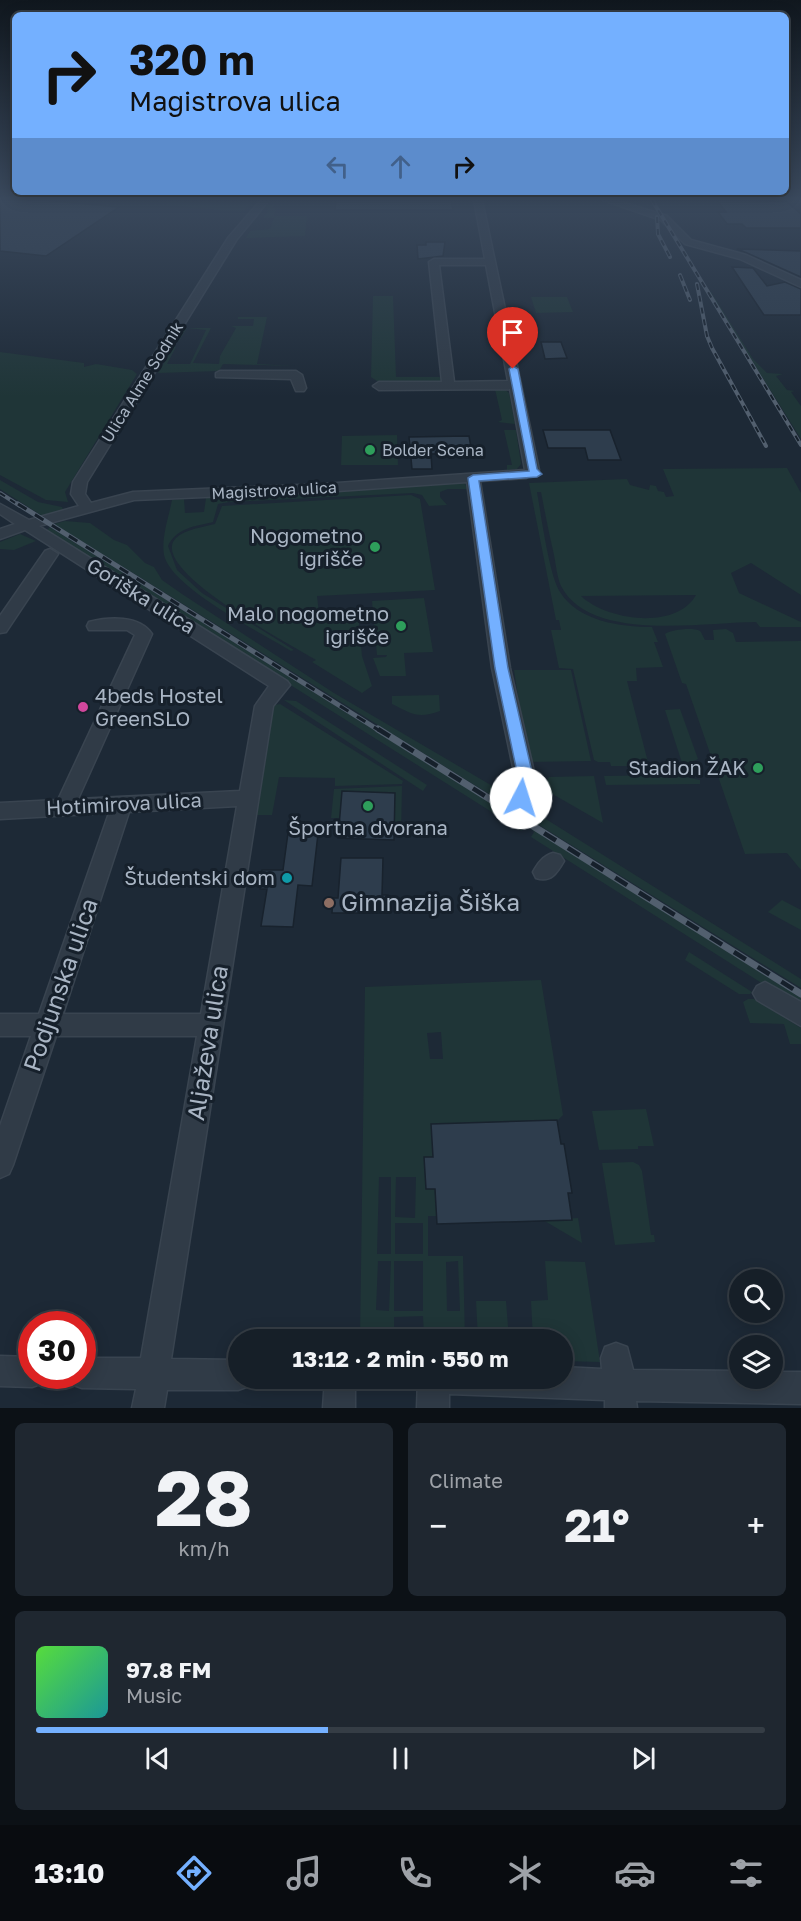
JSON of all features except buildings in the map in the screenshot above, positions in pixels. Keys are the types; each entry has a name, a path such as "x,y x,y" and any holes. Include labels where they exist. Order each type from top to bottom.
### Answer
{"street":[{"name":"Ulica Alme Sodnik","path":"87,508 78,494 80,482 215,266"},
{"path":"434,266 448,385"},
{"path":"379,386 516,385 492,266"},
{"path":"762,266 801,284"},
{"path":"220,375 296,375 300,388"},
{"name":"Magistrova ulica","path":"0,535 26,525 116,499 143,495 284,491 529,472 516,385"},
{"path":"473,478 501,668 524,772 525,787 521,798"},
{"name":"Goriška ulica","path":"0,508 281,685"},
{"path":"0,628 50,554"},
{"path":"65,807 144,634 138,627 129,625 95,626"},
{"name":"Aljaževa ulica","path":"148,1408 264,706 271,694 281,685"},
{"name":"Hotimirova ulica","path":"1,813 65,807 248,798"},
{"name":"Podjunska ulica","path":"0,1165 122,804"},
{"path":"765,993 801,1016"},
{"path":"0,1024 211,1025"},
{"path":"0,1371 18,1372"},
{"path":"96,1373 228,1375"},
{"path":"573,1382 801,1388"},
{"path":"339,1408 340,1389"},
{"path":"433,1389 433,1408"}],"green space":[{"path":"709,292 753,359 767,373 783,374 776,376 787,390 795,391 791,392 801,406 801,439"},
{"path":"373,296 393,296 396,377 443,377 442,382 380,383 371,377"},
{"path":"531,297 567,297 573,312 536,313"},
{"path":"238,317 267,317 257,364 295,366 223,364 219,371 158,373 174,346 176,347 167,364 190,364 206,330 187,328 211,328 193,363 219,364 220,356 236,328 231,326 253,326 254,319 238,319"},
{"path":"183,328 187,328 179,341 176,342"},
{"path":"0,352 84,363 84,367 96,364 132,370 137,374 65,492 68,502 46,500 0,475"},
{"path":"503,388 509,393 515,424 498,422 502,420 495,389"},
{"path":"504,430 516,430 521,464 517,469 507,470 507,465 512,465"},
{"name":"Bolder Scena","path":"397,435 398,465 341,465 342,436"},
{"path":"787,468 801,493 801,595 751,563 731,573 739,593 801,622 801,627 760,627 756,622 679,626 650,625 596,616 576,604 561,586 541,492 537,492 552,572 560,592 568,602 589,616 614,624 652,627 658,642 654,642 663,667 636,668 637,681 627,681 649,766 611,766 610,762 594,760 573,669 559,668 551,630 561,630 559,620 556,620 529,483 627,479 630,485 649,490 650,485 656,486 658,491 664,492 666,497 674,496 663,469","holes":["696,595 686,606 673,614 640,618 607,611 581,596"]},
{"path":"0,480 38,502 63,509 61,512 44,517 0,489"},
{"path":"464,483 469,489 448,489 440,492 440,497 447,505 429,506 422,495 413,493 229,502 218,504 213,522 187,529 176,535 168,546 177,570 202,593 294,650 291,651 219,609 200,595 170,568 164,555 164,534 172,500 184,499 185,513 204,512 206,498"},
{"path":"411,495 420,499 435,590 317,596 319,613 358,613 362,656 372,686 362,693 312,662 316,660 255,624 201,587 182,568 172,552 176,538 180,535 189,530 215,524 222,506"},
{"path":"65,521 90,523 114,540 127,545 145,563 154,567 162,580 182,594 334,693 523,804 523,815 54,524"},
{"path":"50,527 521,822 522,831 46,531"},
{"path":"20,534 36,541 14,550 0,549 0,542"},
{"name":"Malo nogometno igrišče","path":"424,598 433,652 404,653 406,676 380,676 373,658 387,655 377,655 372,601"},
{"name":"Stadion ŽAK","path":"692,629 700,631 705,640 714,640 713,630 726,629 733,633 736,642 801,641 801,870 787,853 745,854 686,684 682,683 665,634 676,630"},
{"path":"514,670 571,670 591,761 528,762"},
{"path":"439,695 440,711 426,715 410,713 392,704 392,696"},
{"path":"284,700 296,701 427,785 423,791"},
{"path":"280,704 403,781 402,784 335,786 335,778 279,777 272,815 256,815 271,712 275,705"},
{"path":"680,709 698,759 683,766 665,710"},
{"path":"675,775 700,780 700,784 606,785 604,776"},
{"path":"594,776 603,823 542,788 549,777"},
{"path":"402,786 401,835 394,835 395,793 343,791 340,818 331,818 334,789"},
{"path":"533,811 801,979 801,988 531,820"},
{"path":"530,827 801,998 801,1008 531,837 534,832"},
{"path":"782,900 801,910 801,930 768,912"},
{"path":"689,952 752,992 739,994 685,960"},
{"path":"541,980 563,1115 555,1123 437,1186 438,1216 428,1216 428,1256 463,1256 465,1329 424,1329 423,1316 394,1317 394,1329 360,1329 365,987","holes":["441,1032 443,1059 430,1059 427,1033","379,1177 391,1177 391,1254 377,1254","396,1177 416,1177 415,1218 395,1217","395,1223 423,1223 423,1254 395,1254","378,1261 391,1261 389,1311 376,1310","394,1261 423,1261 423,1311 394,1311","458,1261 460,1311 447,1311 446,1262"]},
{"path":"754,999 801,1028 801,1044 790,1044 784,1024 750,1023 743,1002"},
{"path":"646,1109 654,1146 638,1146 638,1149 599,1150 592,1111"},
{"path":"633,1162 639,1165 642,1171 651,1235 654,1235 655,1242 615,1245 602,1163"},
{"path":"578,1218 582,1243 543,1220"},
{"path":"545,1261 585,1262 600,1362 573,1361 573,1329 532,1329 531,1301 548,1300"},
{"path":"476,1301 506,1301 508,1329 477,1329"}],"railway":[{"path":"692,266 801,445"},
{"path":"680,275 690,300"},
{"path":"697,284 707,336 712,348 766,446"},
{"path":"0,493 20,506"},
{"path":"18,504 380,731"},
{"path":"378,729 801,994"}],"place":[{"name":"Bolder Scena","path":"370,450"},
{"name":"Nogometno igrišče","path":"375,547"},
{"name":"Malo nogometno igrišče","path":"401,626"},
{"name":"4beds Hostel GreenSLO","path":"83,707"},
{"name":"Stadion ŽAK","path":"758,768"},
{"name":"Športna dvorana","path":"368,806"},
{"name":"Študentski dom","path":"287,878"},
{"name":"Gimnazija Šiška","path":"329,903"}],"route":[{"path":"513,369 532,470 537,474 473,478 501,668 510,699 524,772 525,787 521,798"}]}
